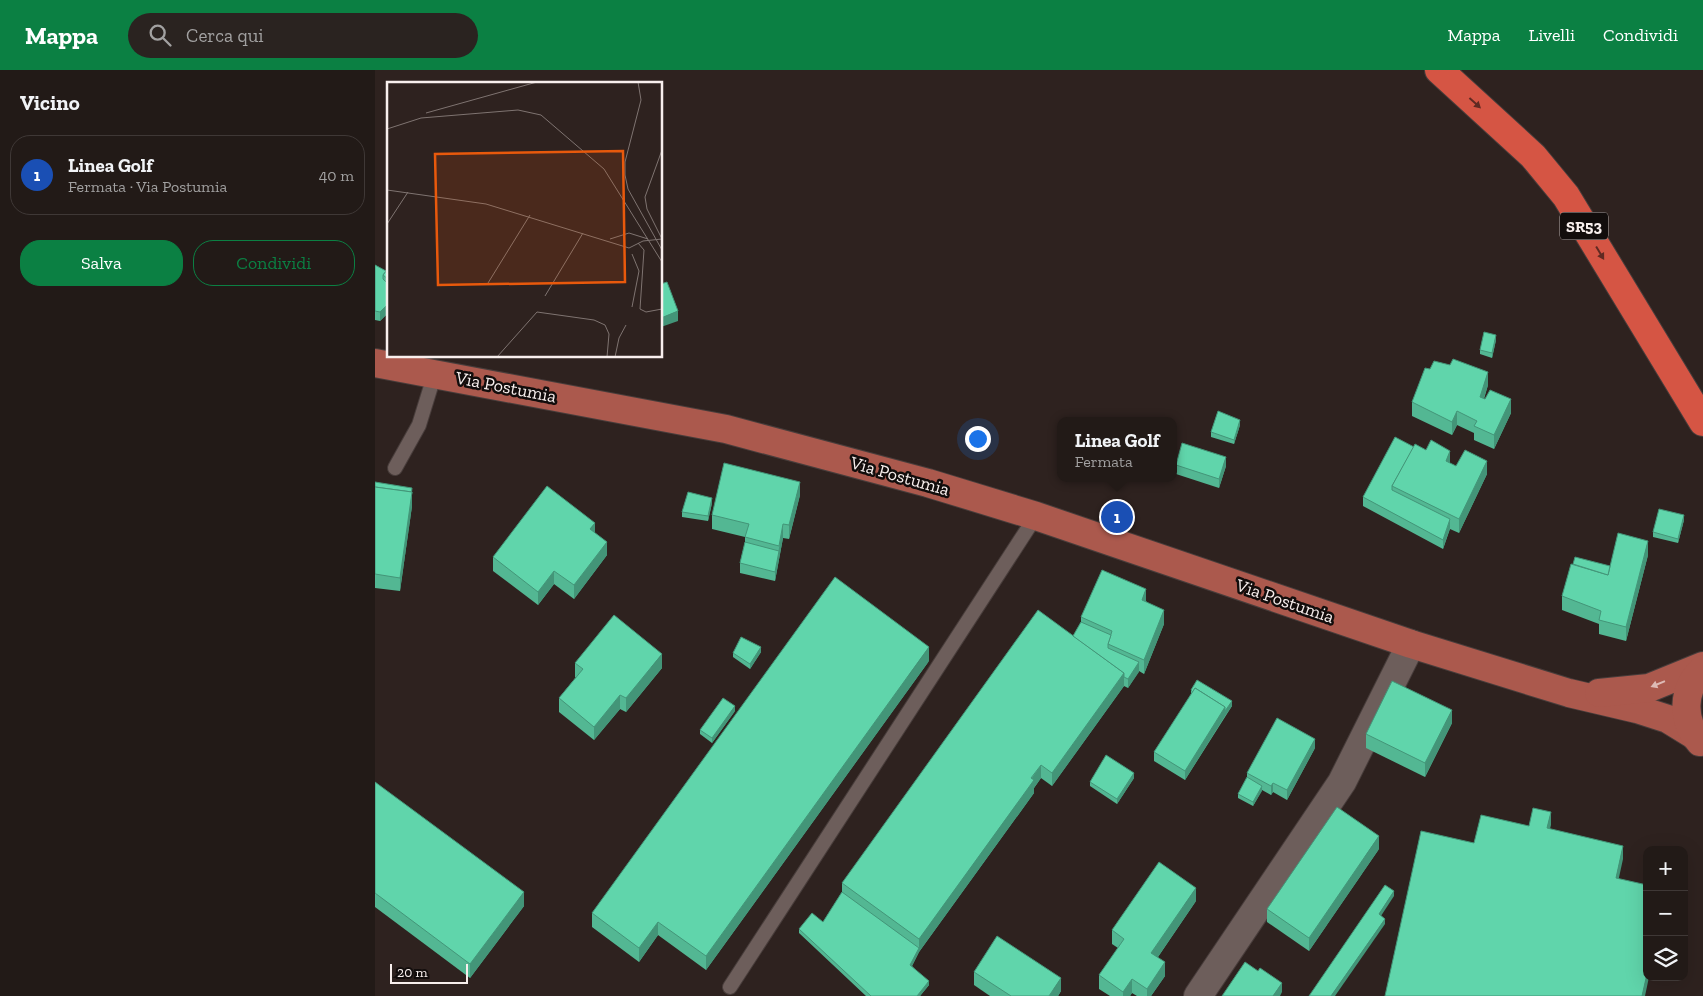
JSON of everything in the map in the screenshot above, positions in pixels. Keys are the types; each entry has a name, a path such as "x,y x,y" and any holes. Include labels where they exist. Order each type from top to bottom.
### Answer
{"highway":[{"name":"SR53","path":"1439,70 1533,156 1566,196 1699,415"}],"main road":[{"name":"Via Postumia","path":"375,363 727,429 928,483 1035,516 1411,644 1569,694 1637,709 1668,719 1699,740"},
{"path":"1569,694 1649,688 1703,668"},
{"path":"1699,740 1688,721 1685,706 1688,690 1703,668"}],"street":[{"path":"1198,996 1342,782 1411,644"}],"lane":[{"path":"395,468 419,425 435,373"},
{"path":"730,987 1035,516"}],"building":[{"path":"375,265 386,271 383,279 387,283 387,305 380,312 375,311"},
{"path":"387,270 387,278 383,275"},
{"path":"667,282 678,311 663,317 663,283"},
{"path":"1484,332 1496,335 1492,353 1480,350"},
{"path":"1453,359 1488,372 1480,397 1485,399 1490,390 1511,399 1494,435 1474,426 1477,421 1457,411 1452,422 1412,402 1425,368 1430,369 1434,361 1450,365"},
{"path":"1218,411 1240,420 1234,440 1211,432"},
{"path":"1395,437 1414,447 1392,486 1392,490 1450,519 1443,540 1363,497"},
{"path":"1431,440 1450,451 1446,461 1456,466 1465,450 1487,461 1459,519 1392,486 1415,444 1426,450"},
{"path":"1182,443 1226,457 1219,479 1177,465"},
{"path":"724,463 800,482 789,525 783,524 779,546 745,537 749,524 712,515"},
{"path":"375,482 412,488 412,492 375,487"},
{"path":"547,486 595,523 590,529 607,542 574,585 554,571 538,592 493,557"},
{"path":"375,487 412,492 400,578 375,574"},
{"path":"688,492 712,498 708,516 682,512"},
{"path":"1659,509 1684,515 1678,539 1653,532"},
{"path":"1618,533 1648,541 1626,627 1599,620 1601,611 1562,596 1571,564 1608,575"},
{"path":"745,542 779,551 775,572 740,563"},
{"path":"1575,557 1610,566 1608,575 1573,564"},
{"path":"1102,570 1146,589 1142,600 1164,610 1144,660 1108,644 1112,631 1081,617"},
{"path":"835,577 929,647 706,956 658,922 639,948 592,913"},
{"path":"1038,610 1124,673 1052,773 1041,765 1031,778 1034,780 919,939 842,883"},
{"path":"614,615 662,654 626,698 620,695 594,727 559,698 583,669 575,663"},
{"path":"1081,622 1111,635 1108,648 1139,662 1128,679 1124,677 1124,673 1073,636"},
{"path":"741,637 761,647 750,664 733,653"},
{"path":"1197,680 1232,701 1225,711 1225,707 1195,688 1193,692 1191,690"},
{"path":"1392,681 1452,710 1425,763 1366,734"},
{"path":"1195,688 1225,707 1185,771 1154,752"},
{"path":"723,698 735,706 712,738 700,730"},
{"path":"1277,718 1315,739 1287,790 1273,783 1271,786 1247,773"},
{"path":"1106,755 1134,773 1117,799 1090,782"},
{"path":"1247,777 1262,786 1253,802 1238,794"},
{"path":"375,782 524,892 470,964 375,893"},
{"path":"1337,807 1379,836 1309,938 1267,909"},
{"path":"1533,808 1551,812 1547,828 1623,846 1616,878 1643,884 1643,981 1645,981 1642,996 1385,996 1421,831 1474,843 1481,815 1529,826"},
{"path":"1159,862 1196,888 1151,953 1165,962 1147,989 1132,979 1123,992 1099,975 1124,939 1112,930"},
{"path":"1385,885 1394,891 1379,914 1385,919 1331,996 1309,996"},
{"path":"842,892 919,948 910,965 929,981 917,996 871,996 799,929 812,913 823,922"},
{"path":"997,936 1061,978 1049,996 1011,996 974,972"},
{"path":"1245,962 1258,971 1260,968 1282,983 1273,996 1222,996"}],"place":[{"name":"Linea Golf","path":"1117,517"}]}
